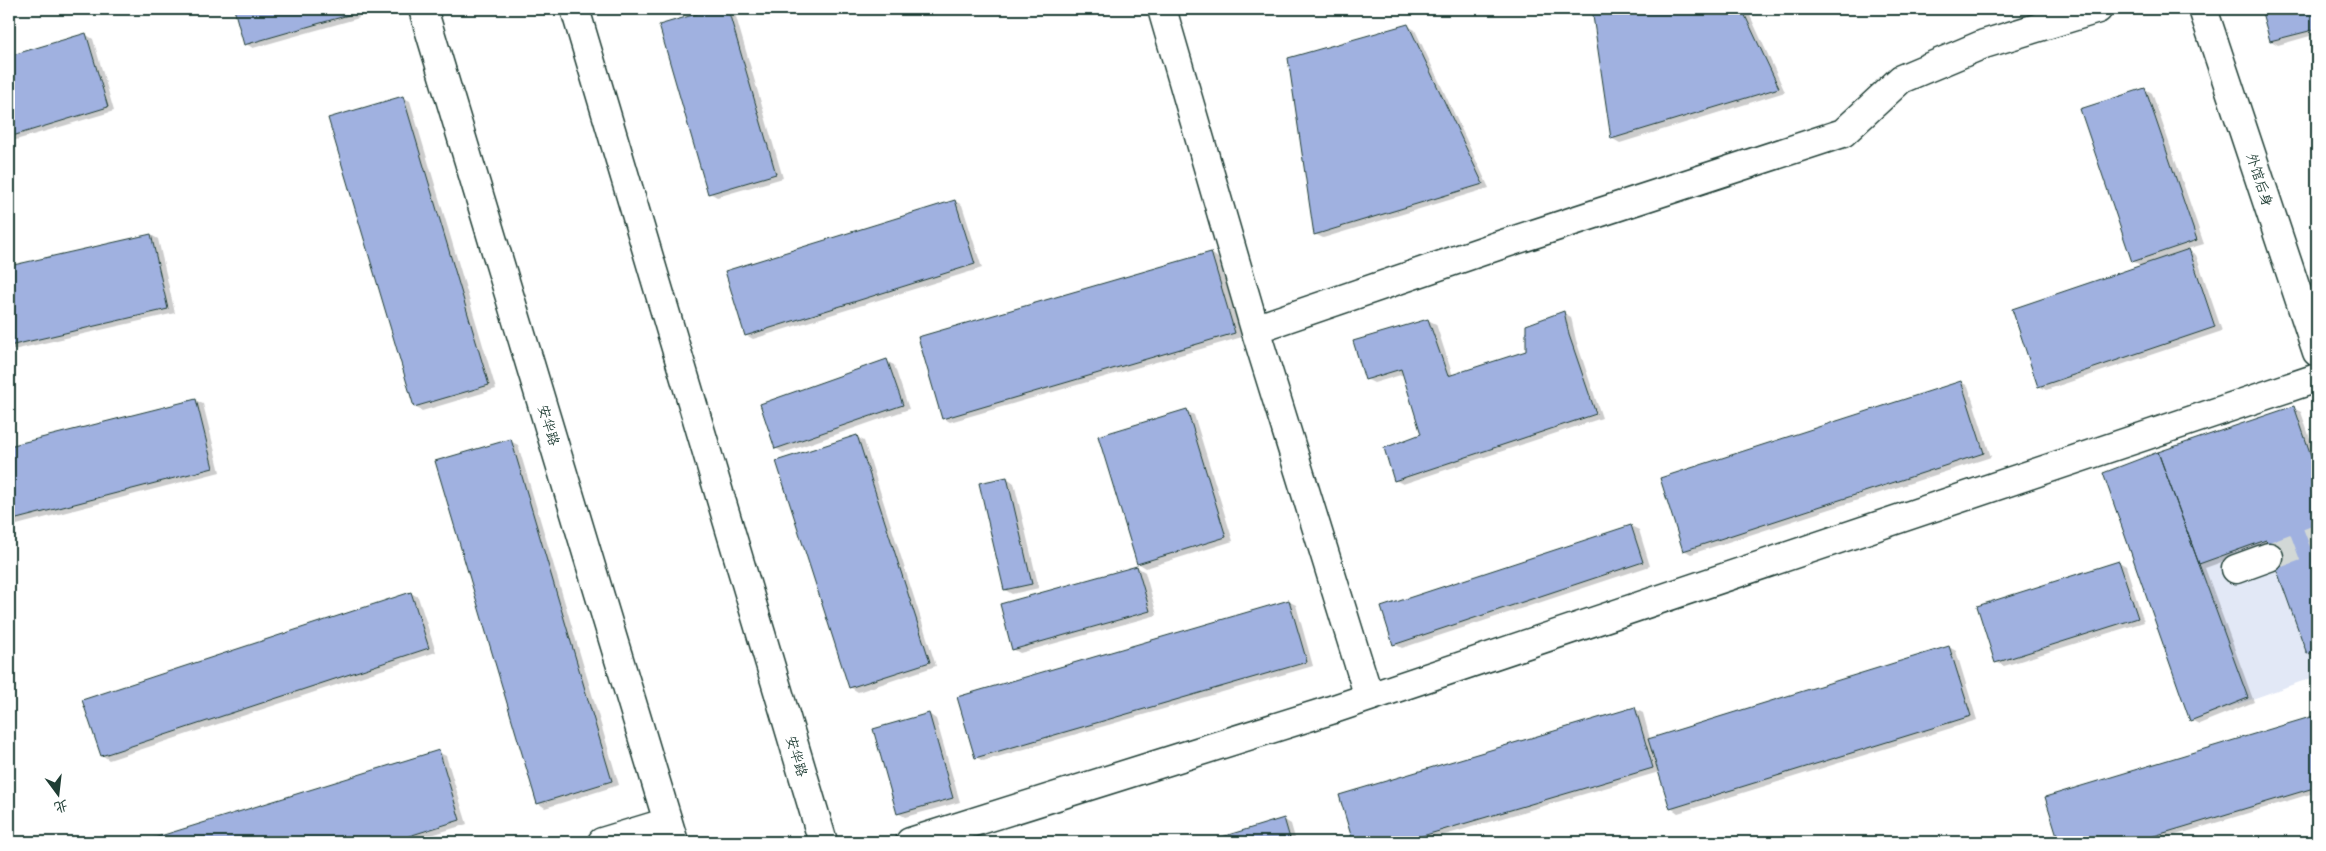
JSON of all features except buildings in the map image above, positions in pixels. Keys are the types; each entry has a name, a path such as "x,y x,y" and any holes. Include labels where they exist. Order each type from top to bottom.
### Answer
{"street":[{"name":"安华路","path":"575,9 823,842"},
{"path":"1162,9 1255,328 1369,697"},
{"path":"1255,328 1497,246 1843,133 1900,79 1984,44 2098,9"},
{"name":"外馆后身","path":"2203,9 2317,352"},
{"name":"安华路","path":"430,10 671,832"},
{"path":"910,842 1369,697 2317,378"},
{"path":"2236,569 2269,557"},
{"path":"602,842 671,832"}],"shaded area":[{"path":"2294,406 2317,473 2317,676 2190,721 2103,473"}],"tunnel":[{"path":"2269,557 2317,539"}]}
